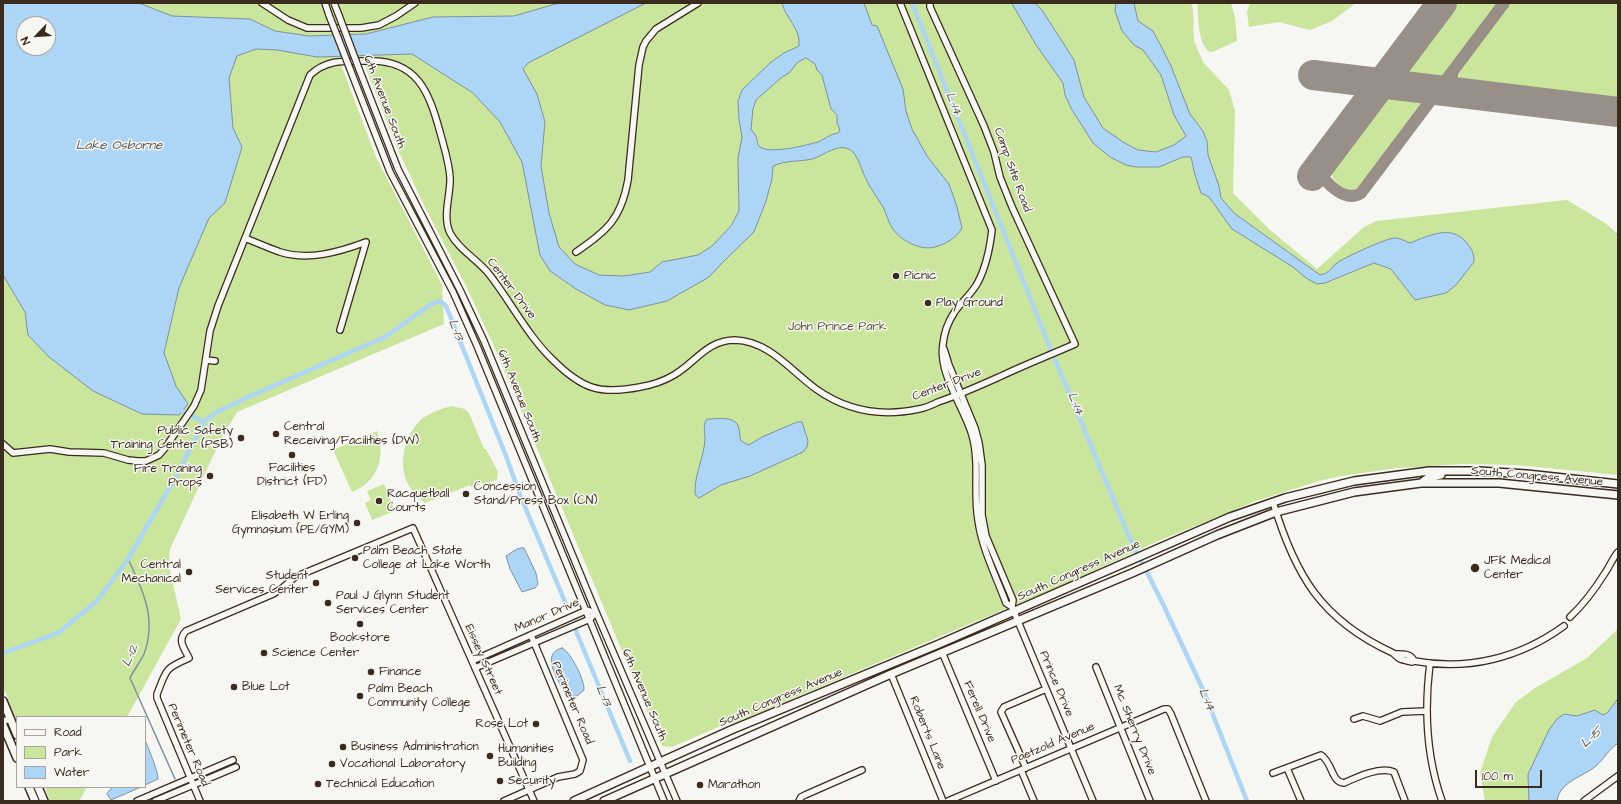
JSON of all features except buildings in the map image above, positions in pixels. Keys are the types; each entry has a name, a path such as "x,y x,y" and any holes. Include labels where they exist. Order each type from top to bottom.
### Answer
{"main road":[{"name":"South Congress Avenue","path":"574,801 731,730 906,658 1013,609 1127,562 1230,517 1273,502 1333,485 1378,477 1429,471 1502,472 1618,484"},
{"path":"1421,483 1424,479 1433,476 1490,476 1502,472"},
{"name":"South Congress Avenue","path":"604,801 874,681 1276,512 1354,492 1421,483 1499,483 1618,495"},
{"path":"891,674 894,668 906,658"},
{"path":"874,681 884,672 887,666"},
{"path":"3,701 16,732"},
{"path":"3,725 16,756"},
{"path":"29,788 35,801"},
{"path":"38,788 44,801"}],"street":[{"path":"262,3 288,20 307,28 362,28 379,25 415,3"},
{"name":"6th Avenue South","path":"325,3 390,172 453,292 477,346 587,610 664,801"},
{"name":"6th Avenue South","path":"334,3 398,169 467,303 484,341 596,612 677,801"},
{"path":"576,252 596,238 610,225 625,198 639,65 646,41 656,29 698,3"},
{"name":"Prince Drive","path":"900,3 992,230 991,242 978,282 954,313 946,329 943,345 944,366 959,395 972,436 986,536 1013,600 1013,609 1017,620 1093,801"},
{"name":"Camp Site Road","path":"929,4 984,126 994,152 1000,177 1012,207 1075,344"},
{"name":"Center Drive","path":"3,444 13,453 50,449 69,452 104,452 128,460 146,461 159,455 165,448 194,406 202,390 210,331 218,306 310,76 319,67 329,63 384,61 400,66 414,76 426,90 433,107 447,156 450,178 447,220 450,232 461,247 488,273 518,317 550,358 567,374 583,384 599,390 611,391 647,386 675,375 703,351 713,345 731,340 756,344 835,401 856,410 886,413 920,409 959,395 1075,344"},
{"path":"245,238 281,252 300,256 319,255 350,248 366,242 340,330"},
{"path":"206,360 215,361"},
{"path":"1273,502 1300,570 1324,606 1352,631 1394,654 1411,656 1414,661 1443,664 1470,663 1497,659 1535,645 1564,626"},
{"name":"Eissey Street","path":"413,528 534,801"},
{"name":"Perimeter Road","path":"200,801 162,710 157,694 166,672 171,666 189,658 181,640 182,636 191,628 281,590 295,577 413,528"},
{"path":"1570,617 1593,592 1618,552"},
{"name":"Manor Drive","path":"472,660 587,610 596,612 590,619 475,668"},
{"name":"Perimeter Road","path":"504,801 558,777 575,774 582,766 583,760 531,635"},
{"name":"Ferell Drive","path":"942,652 996,781"},
{"path":"1430,663 1426,712 1430,759 1442,801"},
{"name":"Mc Sherry Drive","path":"1096,666 1150,801"},
{"name":"Roberts Lane","path":"891,674 943,801"},
{"path":"1034,801 1024,769 1002,712 1004,707 1046,689"},
{"name":"Paetzold Avenue","path":"948,801 1164,709 1168,709 1171,714 1206,801"},
{"path":"1354,719 1363,716 1380,721 1402,712 1426,712"},
{"path":"3,722 11,720"},
{"path":"1273,773 1321,755 1326,758 1336,780 1340,783 1344,783 1366,774 1389,770 1394,772 1405,801"},
{"path":"137,801 233,760"},
{"path":"155,801 236,767"},
{"path":"1287,768 1301,801"},
{"path":"799,801 800,797 804,795 862,770"},
{"path":"1584,801 1618,776"}],"green space":[{"name":"John Prince Park","path":"3,3 1191,3 1193,9 1194,41 1203,62 1229,90 1235,111 1233,193 1269,229 1317,269 1364,227 1376,221 1567,200 1605,223 1618,234 1618,475 1516,465 1463,464 1397,468 1341,476 1319,481 1256,501 1156,542 1060,586 737,722 723,725 672,747 662,746 494,346 466,286 424,205 398,150 363,61 340,62 376,157 442,285 444,324 237,412 220,441 170,549 169,566 181,619 128,716 16,716 16,719 3,687"},
{"path":"1197,3 1231,3 1235,17 1237,41 1212,52 1208,51 1204,46 1200,35"},
{"path":"1250,3 1356,3 1332,21 1310,30 1279,22 1249,27 1247,12"},
{"path":"1457,3 1498,3 1443,76 1437,80 1401,78"},
{"path":"1509,3 1618,3 1618,104 1464,85 1459,78 1459,69"},
{"path":"1389,91 1420,96 1424,100 1359,187 1353,190 1345,189 1333,178 1331,171 1334,163"},
{"path":"451,406 465,409 469,413 484,449 486,449 498,472 497,480 471,487 470,485 425,503 413,491 404,474 403,456 405,448 412,431 423,418"},
{"path":"377,431 381,450 378,467 368,482 361,488 352,492 334,452 335,449"},
{"name":"Racquetball Courts","path":"384,484 395,511 372,520 365,503 371,500 367,491"},
{"path":"1618,629 1618,743 1596,766 1567,784 1559,794 1557,801 1485,801 1480,773 1492,737 1516,702 1535,688 1587,658"},
{"path":"45,788 86,788 79,801 50,801"}],"water":[{"name":"Lake Osborne","path":"3,3 139,3 172,16 250,19 275,31 309,36 366,34 433,17 514,16 559,3 646,3 528,63 523,69 537,94 545,122 541,166 549,213 559,247 575,264 599,275 624,276 650,272 662,262 698,255 712,246 731,226 739,211 738,158 742,137 738,101 742,90 771,62 784,53 799,46 798,34 786,14 782,3 864,3 872,25 877,26 903,89 906,111 912,129 927,156 949,184 962,228 957,235 950,240 935,247 924,248 906,241 891,227 883,207 865,177 859,161 852,151 847,148 837,148 812,159 773,166 772,179 766,201 754,232 709,277 667,301 629,310 605,305 576,289 550,271 540,255 522,162 500,122 473,93 412,54 317,57 277,50 256,49 237,56 229,78 233,128 242,147 225,203 209,218 179,288 164,353 176,386 188,404 179,415 142,414 93,391 49,357 28,335 25,312 3,275","holes":["806,58 815,64 817,70 822,75 831,109 837,115 837,123 840,130 838,133 830,135 818,142 778,150 762,148 758,145 757,138 751,129 753,109 756,100 782,77 789,73 797,63"]},
{"path":"1012,3 1035,3 1042,10 1074,60 1084,97 1103,128 1123,142 1138,150 1156,152 1174,145 1186,136 1174,115 1161,75 1143,50 1134,45 1122,31 1115,11 1116,3 1134,3 1138,21 1153,31 1171,66 1190,114 1203,131 1207,141 1208,155 1219,186 1221,198 1234,213 1320,275 1329,271 1341,260 1384,241 1397,238 1410,243 1439,233 1453,234 1460,237 1471,249 1474,262 1456,285 1446,293 1415,300 1391,269 1374,263 1325,283 1317,284 1306,278 1293,267 1232,229 1209,197 1201,193 1191,157 1183,157 1159,167 1136,167 1126,165 1110,157 1093,143 1072,110 1065,95 1063,83 1036,45"},
{"path":"729,419 736,422 739,427 741,441 749,445 762,437 797,422 802,422 808,441 807,447 803,452 750,476 721,485 699,498 695,494 695,484 704,446 704,429 706,420"},
{"path":"524,548 536,573 538,584 535,588 522,592 510,569 506,556 517,549"},
{"path":"562,648 573,660 584,685 584,690 577,696 569,697 565,694 555,675 551,662 552,656 555,651"},
{"name":"L-15","path":"1618,699 1618,743 1596,766 1567,784 1559,794 1557,801 1529,801 1528,774 1549,730 1557,719 1564,714 1577,716 1595,710 1603,715 1607,713"},
{"path":"146,743 155,766 158,779 146,785"},
{"path":"112,788 139,788 111,800 107,794"}],"waterway":[{"name":"L-14","path":"912,3 1049,345 1130,539 1163,604 1204,692 1247,801"},
{"name":"L-13","path":"3,653 58,633 97,601 128,559 174,480 204,422 215,413 385,337 431,304 440,301 446,306 520,495 568,609"},
{"path":"182,411 204,422"},
{"name":"L-12","path":"128,559 143,593 149,617 148,641 144,654 130,678 175,779"},
{"name":"L-13","path":"576,631 630,761"}],"taxiway":[{"path":"1317,170 1330,185 1342,194 1355,196 1361,193 1504,3"},
{"path":"1453,71 1452,79 1454,85 1464,93"}],"runway":[{"path":"1312,176 1442,3"},
{"path":"1313,75 1618,112"}],"place":[{"name":"Picnic","path":"896,276"},
{"name":"Play Ground","path":"928,303"},
{"name":"Central Receiving/Facilities (DW)","path":"276,434"},
{"name":"Public Safety Training Center (PSB)","path":"241,438"},
{"name":"Facilities District (FD)","path":"292,455"},
{"name":"Fire Traning Props","path":"210,476"},
{"name":"Concession Stand/Press Box (CN)","path":"466,494"},
{"name":"Racquetball Courts","path":"379,501"},
{"name":"Elisabeth W Erling Gymnasium (PE/GYM)","path":"357,523"},
{"name":"Palm Beach State College at Lake Worth","path":"355,558"},
{"name":"JFK Medical Center","path":"1475,568"},
{"name":"Central Mechanical","path":"189,572"},
{"name":"Student Services Center","path":"316,583"},
{"name":"Paul J Glynn Student Services Center","path":"328,603"},
{"name":"Bookstore","path":"360,624"},
{"name":"Science Center","path":"264,653"},
{"name":"Finance","path":"371,672"},
{"name":"Blue Lot","path":"234,687"},
{"name":"Palm Beach Community College","path":"360,696"},
{"name":"Rose Lot","path":"536,724"},
{"name":"Business Administration","path":"343,747"},
{"name":"Humanities Building","path":"490,756"},
{"name":"Vocational Laboratory","path":"332,764"},
{"name":"Security","path":"500,781"},
{"name":"Technical Education","path":"318,784"},
{"name":"Marathon","path":"700,785"}]}
